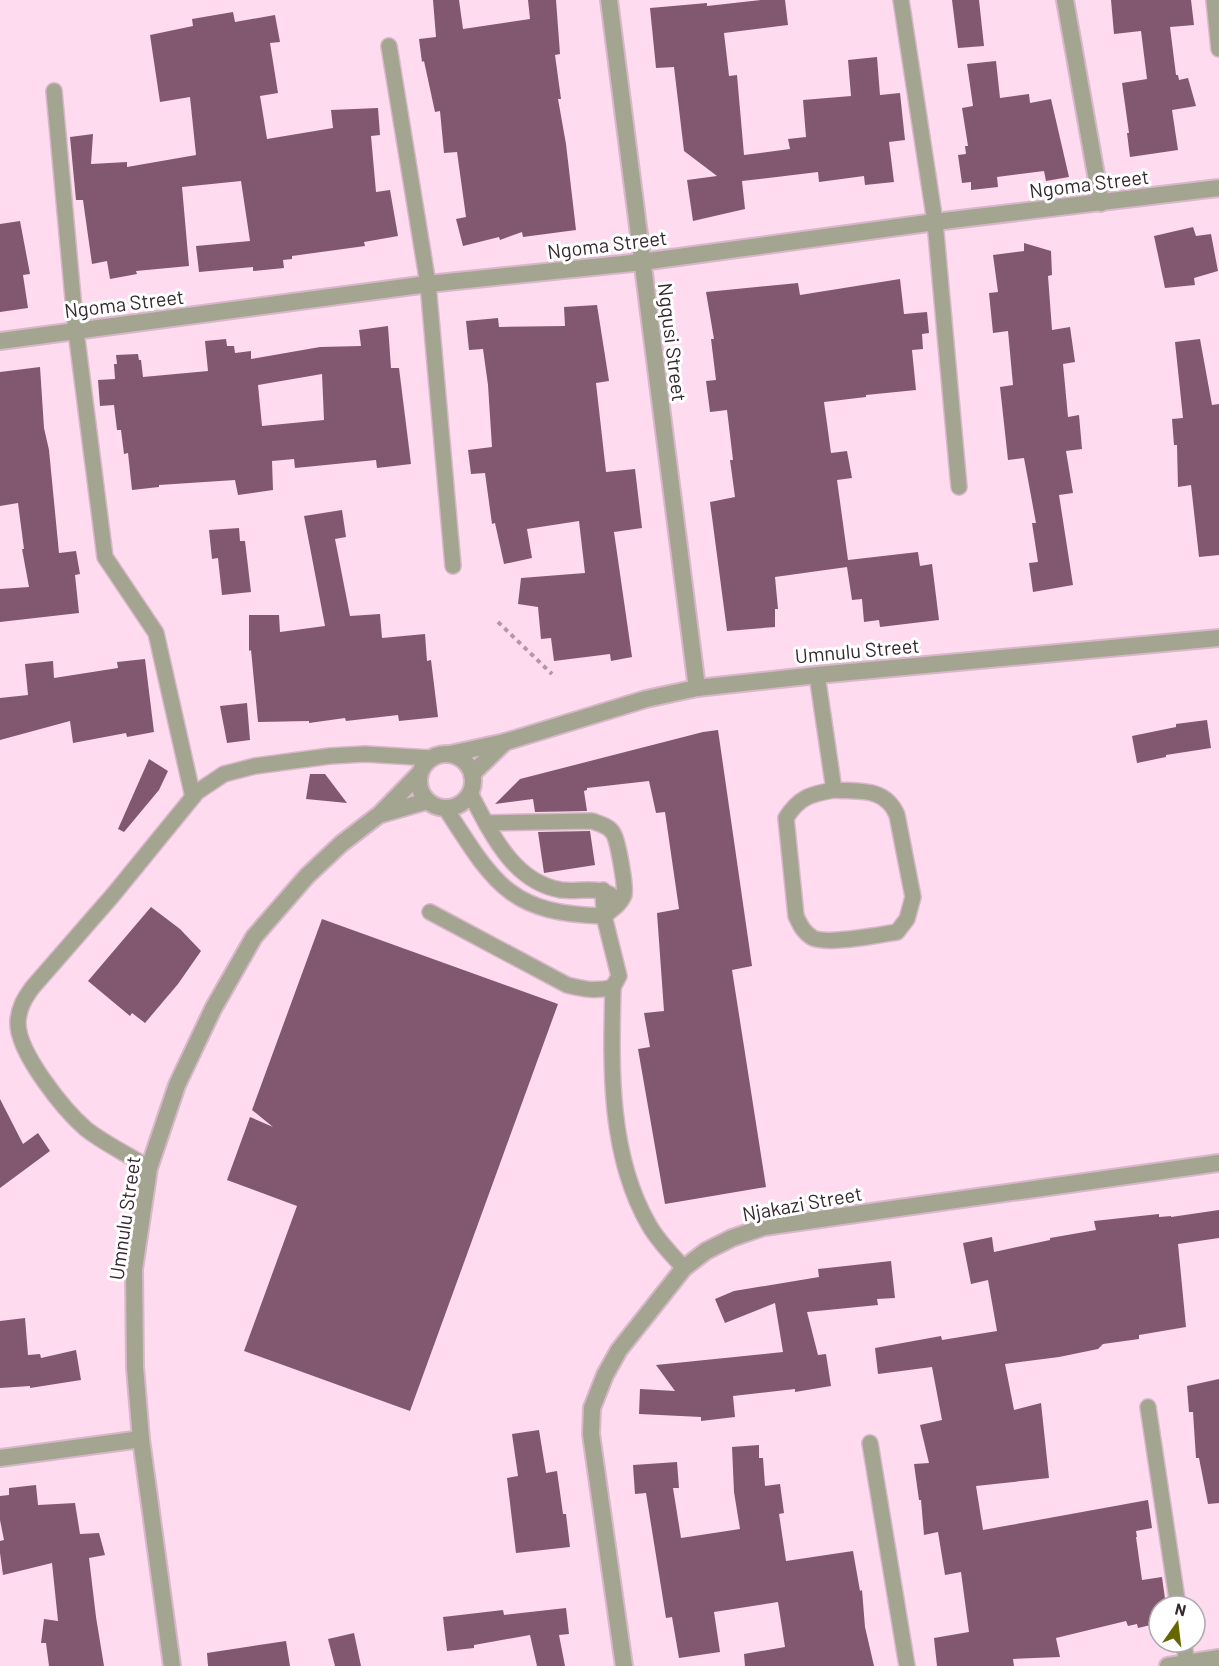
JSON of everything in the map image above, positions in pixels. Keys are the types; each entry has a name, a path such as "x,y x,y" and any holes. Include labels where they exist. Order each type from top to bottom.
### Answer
{"street":[{"name":"Ngqusi Street","path":"609,0 697,688"},
{"path":"1065,0 1101,202"},
{"name":"Ngoma Street","path":"0,341 428,284 642,262 934,222 1219,188"},
{"name":"Umnulu Street","path":"450,754 505,742 646,699 697,688 1219,638"},
{"name":"Umnulu Street","path":"472,774 505,742"},
{"path":"440,754 450,754 460,758 468,765 473,784 464,801 455,807 446,809 436,807 421,794 418,784 419,774 431,758 440,754"},
{"name":"Umnulu Street","path":"172,1666 141,1439 135,1367 134,1269 149,1168 177,1085 213,1009 254,937 307,876 341,844 380,814 419,774"},
{"name":"Umnulu Street","path":"380,814 427,801"},
{"name":"Njakazi Street","path":"624,1666 591,1434 592,1408 605,1375 619,1350 684,1268 706,1251 732,1238 764,1227 1219,1163"},
{"path":"0,1458 141,1439"},
{"path":"1168,1666 1187,1665 1219,1658"}],"lane":[{"path":"901,0 934,222 959,487"},
{"path":"1214,0 1219,49"},
{"path":"388,46 428,284 453,566"},
{"path":"54,91 76,331 105,557 156,633 193,797"},
{"path":"817,675 834,790"},
{"path":"149,1168 86,1129 34,1066 22,1044 17,1023 21,1004 32,988 114,895 197,792 224,774 289,760 353,755 431,758"},
{"path":"834,790 876,793 892,803 897,815 913,897 907,919 897,932 825,941 813,938 802,928 796,916 786,818 794,805 814,794 834,790"},
{"path":"470,793 503,850 522,872 542,885 563,890 603,890 621,901"},
{"path":"446,809 486,870 513,895 536,907 553,912 604,916 621,901 625,886 617,845 613,832 602,824 592,821 486,823"},
{"path":"429,912 567,985 587,990 602,990 613,987 617,982 618,969 604,916 603,890"},
{"path":"613,987 611,1056 618,1130 627,1178 650,1227 684,1268"},
{"path":"1148,1407 1176,1594"},
{"path":"870,1443 907,1666"}],"path":[{"path":"498,622 552,674"}],"building":[{"path":"433,0 459,0 463,29 530,19 528,0 556,0 560,54 555,55 561,99 558,99 576,230 523,237 522,232 500,240 499,237 463,246 456,219 466,217 457,152 444,153 440,111 435,112 424,61 422,62 419,39 436,37"},
{"path":"761,0 785,0 788,25 724,33 729,76 737,75 744,155 790,149 788,139 806,137 803,100 851,96 848,60 877,57 880,95 900,93 905,140 889,142 894,182 865,185 864,176 819,182 818,172 742,181 745,209 693,221 687,180 717,176 684,151 674,67 656,68 650,8 707,3 707,6"},
{"path":"952,0 979,0 984,46 958,48"},
{"path":"1111,0 1191,0 1194,25 1170,27 1176,75 1179,80 1188,78 1196,106 1172,110 1178,150 1130,157 1122,83 1147,79 1141,31 1114,34"},
{"path":"233,12 235,22 275,15 280,42 270,43 278,93 260,96 267,139 333,128 331,110 378,108 380,135 371,136 376,192 390,190 398,236 364,242 365,246 292,256 292,259 283,260 284,268 253,271 253,267 199,272 196,246 250,241 241,181 182,187 189,266 136,271 137,274 110,279 107,261 92,264 83,200 76,200 70,137 93,134 91,164 127,162 127,167 196,155 190,97 160,102 150,35 193,26 192,19"},
{"path":"996,61 1000,98 1029,94 1030,103 1051,99 1069,177 1046,181 1044,171 997,177 998,187 971,190 971,182 962,183 958,155 966,154 965,146 968,146 962,108 973,106 967,64"},
{"path":"20,221 30,274 23,275 28,308 0,312 0,224"},
{"path":"1193,227 1196,236 1211,234 1218,271 1194,278 1195,285 1165,288 1154,236"},
{"path":"1024,243 1051,251 1052,275 1048,276 1052,330 1070,327 1075,362 1063,364 1068,417 1079,415 1082,449 1066,451 1073,493 1059,495 1073,585 1033,592 1029,563 1038,562 1032,523 1036,523 1024,458 1008,460 1000,387 1013,385 1008,331 993,333 989,293 998,292 993,255 1024,251"},
{"path":"900,279 904,314 927,312 929,333 922,334 923,349 912,350 916,390 824,402 831,453 847,451 852,478 837,480 848,560 918,552 920,566 932,564 939,620 880,627 879,620 864,622 862,599 852,600 847,567 775,577 778,609 775,609 775,627 727,631 710,502 735,497 730,460 733,460 727,410 710,412 706,381 716,380 711,339 714,339 706,292 798,283 800,295"},
{"path":"597,305 609,381 596,383 606,472 635,469 642,528 614,532 632,657 611,661 610,654 554,661 551,638 541,639 538,607 518,604 521,578 585,573 579,521 527,529 532,558 504,564 495,523 492,524 485,473 471,474 468,450 492,447 483,349 469,350 466,321 498,318 499,327 565,326 564,307"},
{"path":"388,326 391,368 399,368 411,464 377,468 376,460 295,468 294,459 272,461 273,490 238,495 235,480 159,485 159,487 132,490 128,453 124,454 121,430 117,430 114,405 100,406 98,380 115,379 116,355 138,354 143,377 208,371 205,341 226,339 227,346 234,346 235,353 251,351 251,359 320,347 361,346 359,330","holes":["322,374 324,420 262,426 258,385"]},
{"path":"1200,339 1212,405 1219,404 1219,555 1199,557 1191,485 1178,487 1177,445 1174,445 1172,419 1183,418 1175,342"},
{"path":"40,367 44,428 49,450 59,553 76,551 80,574 75,575 79,613 0,622 0,589 29,587 22,549 24,549 18,503 0,506 0,372"},
{"path":"342,510 346,537 335,539 350,616 380,614 382,638 425,634 427,661 431,660 438,717 399,721 398,715 309,723 309,721 258,722 251,650 249,651 249,615 279,615 280,632 325,626 304,516"},
{"path":"239,528 240,541 245,541 251,592 222,595 218,558 212,559 209,530"},
{"path":"145,659 154,732 127,737 126,733 73,743 70,721 0,740 0,698 28,695 25,664 53,661 54,678 118,668 117,662"},
{"path":"247,703 250,740 227,743 220,706"},
{"path":"1207,720 1211,748 1166,755 1166,757 1137,763 1132,736 1176,727 1176,724"},
{"path":"718,730 752,966 732,970 766,1187 665,1204 638,1049 650,1047 644,1013 664,1011 657,913 679,909 665,812 656,813 649,781 587,788 584,791 587,811 535,812 533,799 495,804 520,779"},
{"path":"149,759 168,771 159,790 124,832 118,829"},
{"path":"310,774 325,774 347,803 306,799"},
{"path":"590,831 595,865 544,873 538,832"},
{"path":"151,907 180,929 201,951 178,984 145,1023 132,1013 130,1016 88,981"},
{"path":"322,919 558,1004 410,1411 244,1351 297,1206 227,1180 250,1117 273,1127 252,1110"},
{"path":"0,1099 23,1144 38,1133 50,1151 0,1188"},
{"path":"1219,1210 1219,1238 1178,1244 1186,1327 1139,1335 1139,1339 1103,1344 1098,1349 1059,1357 1005,1364 1014,1410 1041,1403 1049,1478 976,1486 983,1530 1148,1500 1152,1528 1136,1531 1142,1580 1162,1577 1164,1594 1147,1594 1147,1626 1138,1628 1137,1624 1128,1626 1126,1621 1056,1638 1060,1657 1013,1659 1014,1666 937,1666 934,1638 969,1632 961,1572 945,1575 938,1532 924,1535 921,1500 919,1500 914,1464 929,1463 920,1425 942,1420 932,1367 878,1374 875,1348 941,1336 942,1340 997,1331 988,1280 971,1284 963,1243 992,1237 994,1252 1050,1240 1050,1238 1096,1230 1094,1221 1159,1214 1159,1217"},
{"path":"891,1261 895,1298 877,1299 878,1305 807,1312 818,1355 826,1354 831,1386 795,1392 795,1389 733,1396 735,1417 701,1421 701,1417 639,1414 640,1389 675,1391 656,1365 783,1352 775,1303 725,1323 715,1299 734,1291 819,1277 818,1269"},
{"path":"25,1318 28,1355 40,1354 41,1358 76,1350 81,1380 30,1388 30,1386 0,1388 0,1321"},
{"path":"1219,1379 1219,1503 1208,1504 1199,1458 1196,1458 1193,1412 1189,1412 1187,1386"},
{"path":"539,1430 546,1473 557,1471 570,1547 516,1553 507,1478 518,1476 512,1434"},
{"path":"759,1445 759,1458 763,1458 765,1486 780,1484 784,1513 779,1514 786,1561 853,1551 860,1591 862,1590 865,1627 874,1666 745,1666 744,1654 785,1647 778,1602 714,1612 720,1652 679,1658 672,1617 666,1618 646,1493 635,1494 633,1465 677,1462 679,1488 673,1488 681,1538 740,1529 734,1492 732,1447"},
{"path":"36,1485 38,1505 75,1503 80,1534 99,1533 105,1555 89,1558 104,1666 49,1666 46,1643 41,1643 44,1619 58,1621 52,1563 3,1575 0,1541 4,1540 0,1520 0,1496 9,1495 9,1488"},
{"path":"566,1608 569,1634 559,1635 565,1666 537,1666 530,1635 474,1645 474,1648 447,1651 443,1617 503,1610 504,1615"},
{"path":"354,1633 361,1666 335,1666 328,1639"},
{"path":"286,1641 290,1666 208,1666 207,1653"}]}
